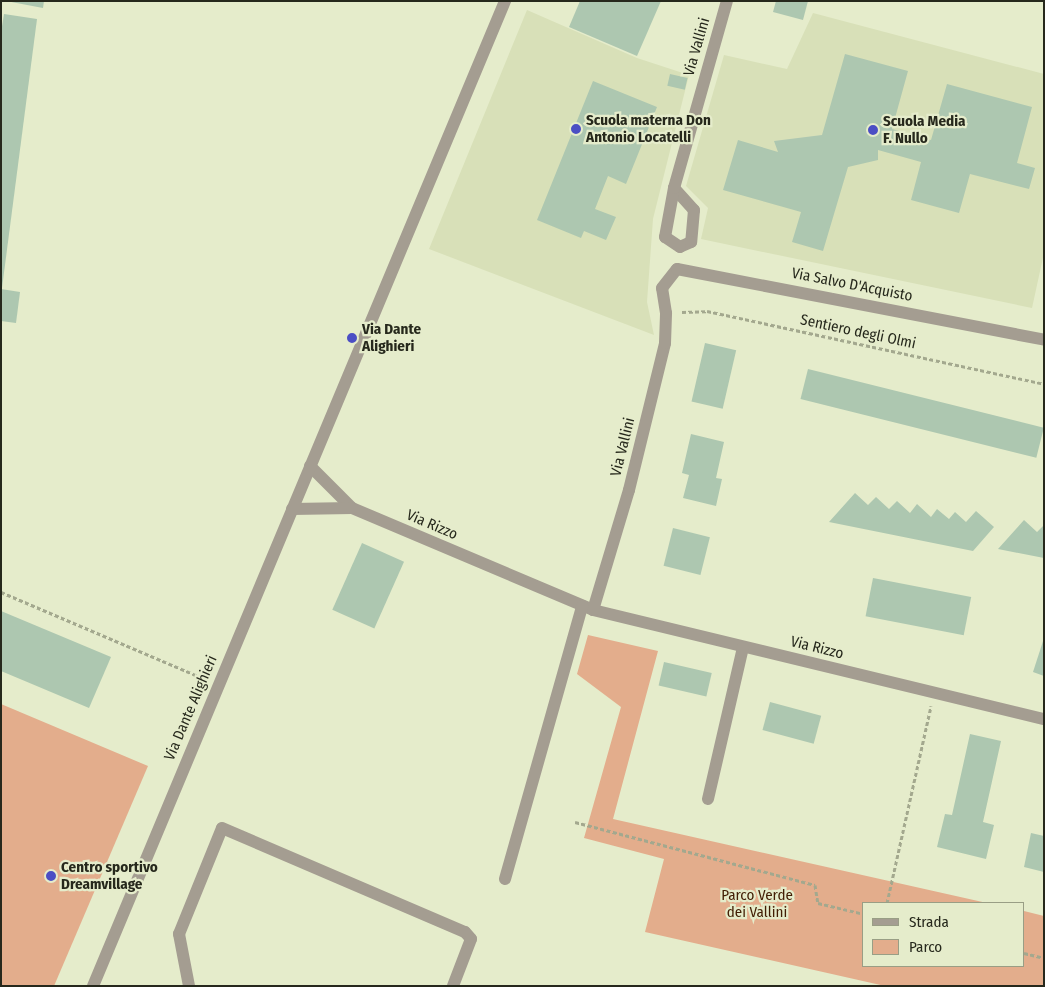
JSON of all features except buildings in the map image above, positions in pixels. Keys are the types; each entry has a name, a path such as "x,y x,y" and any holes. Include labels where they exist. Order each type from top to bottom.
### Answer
{"street":[{"name":"Via Dante Alighieri","path":"93,986 505,1"},
{"name":"Via Vallini","path":"674,188 694,210 692,242 680,247 665,237 674,188 727,1"},
{"name":"Via Salvo D'Acquisto","path":"662,288 677,269 806,292 1044,340"},
{"name":"Via Vallini","path":"588,608 632,481 665,343 666,313 662,288"},
{"name":"Via Rizzo","path":"310,466 352,508 588,608 1044,719"},
{"name":"Via Rizzo","path":"292,509 352,508"},
{"path":"505,879 588,608"},
{"path":"708,799 743,647"},
{"path":"189,986 179,934 222,828 465,932 471,939 453,986"}],"path":[{"name":"Sentiero degli Olmi","path":"666,313 707,311 1044,384"},
{"path":"1,592 220,682"},
{"path":"887,902 934,693"},
{"path":"575,822 815,885 818,903 862,914"},
{"path":"1025,953 1044,958"}],"shaded area":[{"name":"Scuola materna Don Antonio Locatelli","path":"527,10 637,58 689,75 653,219 647,302 654,335 429,249"},
{"name":"Scuola Media F. Nullo","path":"813,13 1044,74 1044,253 1032,308 701,239 708,208 686,186 724,55 787,69"}],"green space":[{"name":"Parco Verde dei Vallini","path":"588,635 658,651 613,819 983,902 862,902 862,967 1025,967 1025,911 1044,916 1044,986 885,986 645,932 664,859 584,838 621,707 577,674"},
{"name":"Centro sportivo Dreamvillage","path":"1,704 148,766 54,986 1,986"}],"place":[{"name":"Scuola materna Don Antonio Locatelli","path":"576,129"},
{"name":"Scuola Media F. Nullo","path":"873,130"},
{"name":"Via Dante Alighieri","path":"352,338"},
{"name":"Centro sportivo Dreamvillage","path":"51,876"}]}
